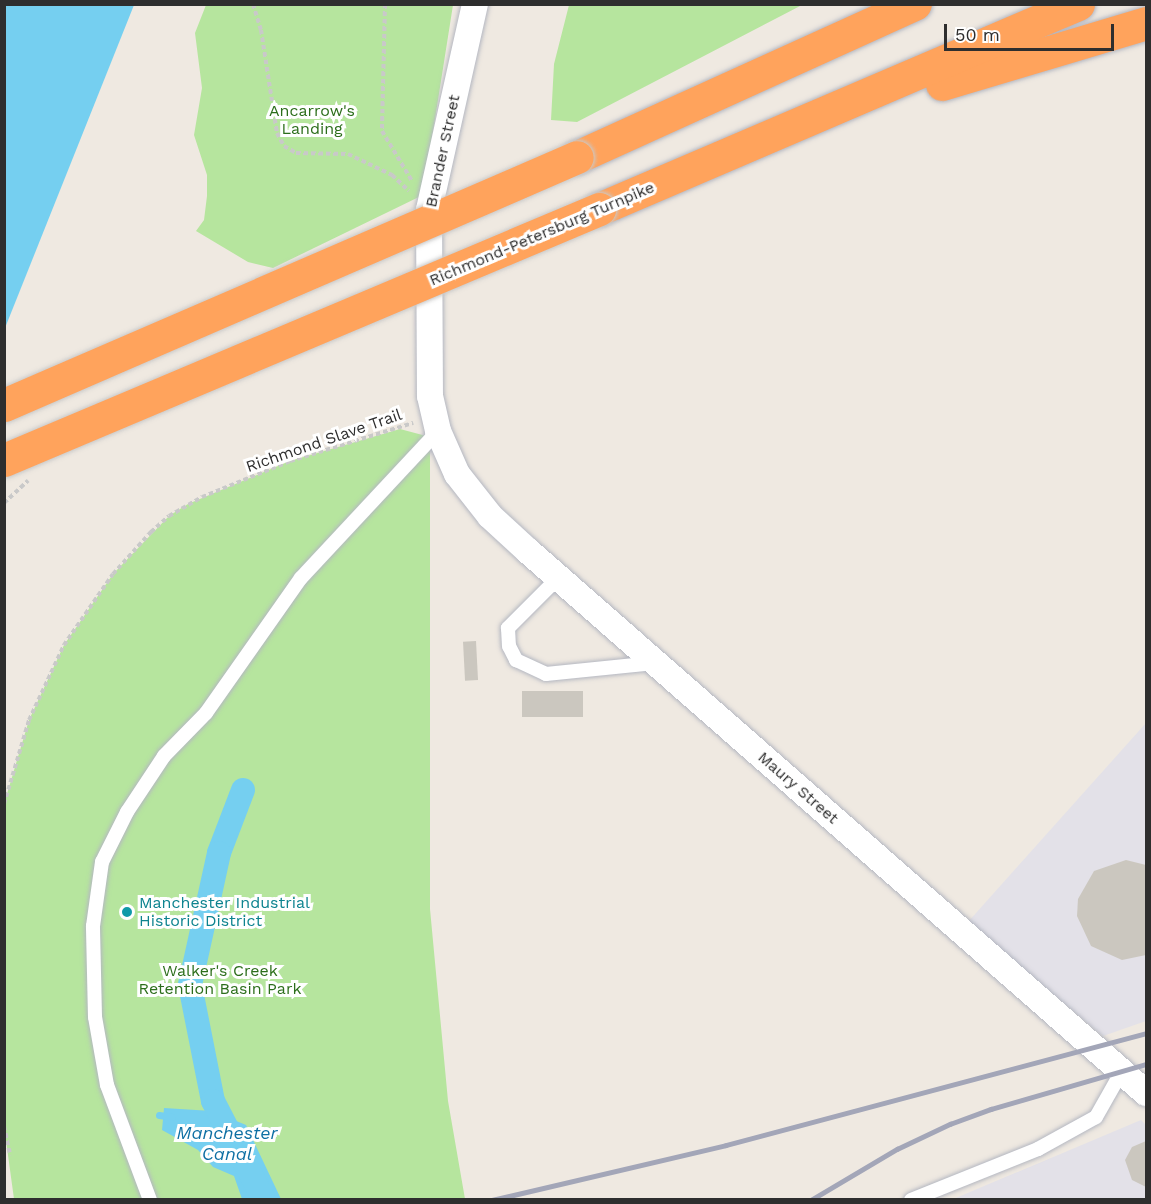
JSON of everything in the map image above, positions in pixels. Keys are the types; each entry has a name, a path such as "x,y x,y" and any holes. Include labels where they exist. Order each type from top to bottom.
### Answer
{"highway":[{"path":"4,405 576,157 915,4"},
{"name":"Richmond-Petersburg Turnpike","path":"4,460 707,164 1078,4"},
{"path":"707,164 1024,57 1146,22"}],"street":[{"name":"Brander Street","path":"457,474 436,422 429,210 476,4"},
{"name":"Maury Street","path":"457,474 490,516 558,578 1146,1093"}],"lane":[{"path":"150,1200 106,1085 94,1017 93,926 102,862 127,812 164,756 206,713 301,578 436,422"},
{"path":"558,578 508,628 509,646 516,660 546,674 656,663"},
{"path":"911,1200 1038,1149 1096,1117 1122,1071"}],"path":[{"path":"253,4 261,30 277,134 284,146 296,153 348,154 392,175 429,210"},
{"path":"386,4 382,131 429,210"},
{"name":"Richmond Slave Trail","path":"4,804 29,720 64,645 113,574 169,516 202,497 290,461 400,429 436,422"},
{"path":"4,1126 10,1155"}],"shaded area":[{"path":"1146,723 1146,1021 1103,1036 968,922"},
{"path":"1141,1120 1146,1125 1146,1199 951,1200"}],"green space":[{"path":"569,4 802,5 577,122 551,120 554,64"},
{"name":"Ancarrow's Landing","path":"206,5 453,5 423,195 273,268 248,262 196,231 204,220 207,175 194,135 202,88 195,33"},
{"name":"Walker's Creek Retention Basin Park","path":"400,429 430,437 430,909 448,1101 465,1199 14,1199 4,1126 4,804 29,720 64,645 113,574 169,516 188,504 290,461"}],"water":[{"path":"4,5 134,5 5,328"},
{"name":"Manchester Canal","path":"164,1108 212,1111 246,1125 281,1199 242,1199 234,1176 213,1167 198,1150 162,1130"}],"building":[{"path":"476,641 478,680 465,681 463,642"},
{"path":"522,691 583,691 583,717 522,717"},
{"path":"1126,860 1146,865 1146,955 1122,960 1091,946 1077,916 1078,899 1094,871"},
{"path":"1146,1141 1146,1187 1132,1180 1125,1160 1132,1147"}],"waterway":[{"name":"Manchester Canal","path":"243,790 219,853 190,985 213,1101 264,1200"},
{"path":"159,1115 172,1117"}],"railway":[{"path":"492,1200 726,1145 1146,1033"},
{"path":"811,1200 897,1149 950,1124 991,1109 1146,1064"}],"place":[{"name":"Manchester Industrial Historic District","path":"127,912"}]}
